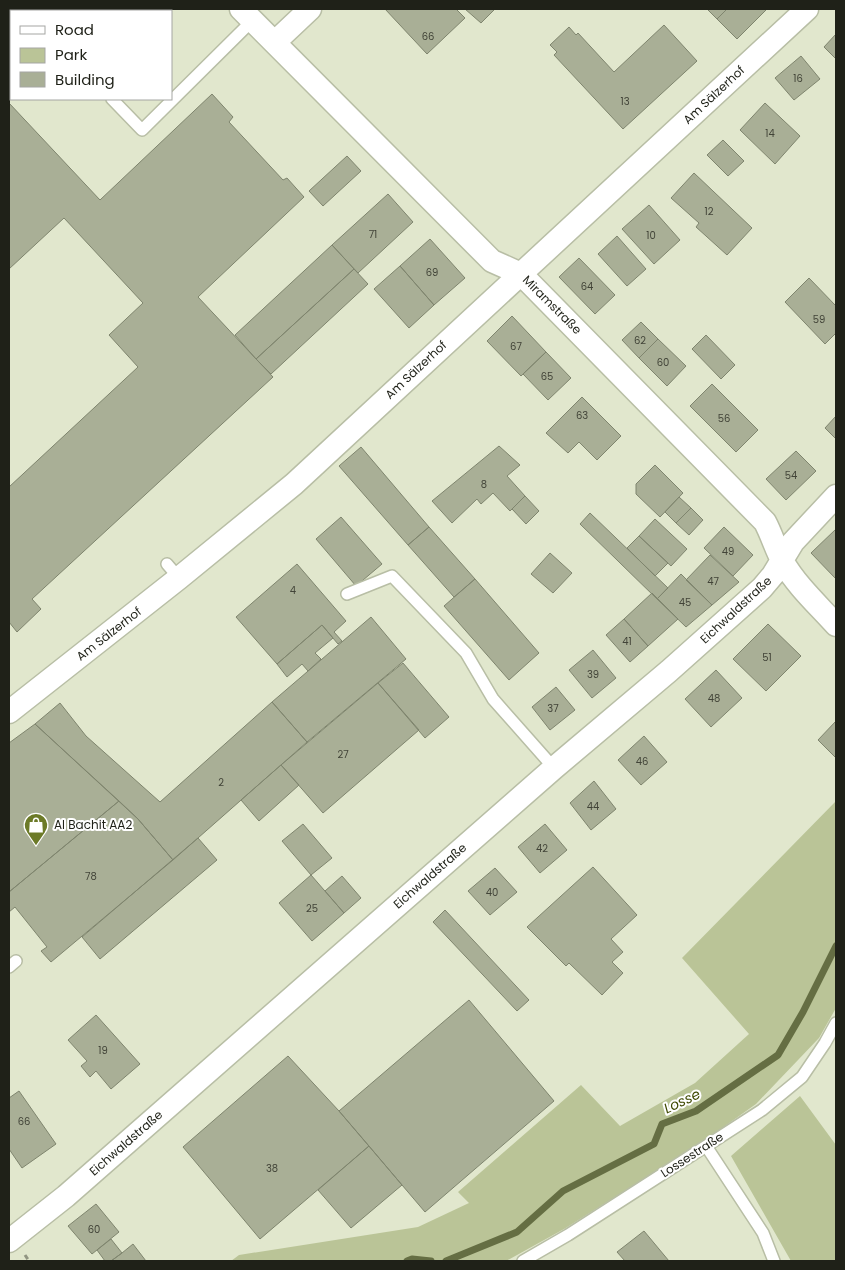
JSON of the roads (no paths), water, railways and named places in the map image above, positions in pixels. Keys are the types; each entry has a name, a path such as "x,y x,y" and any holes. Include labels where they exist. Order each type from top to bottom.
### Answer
{"street":[{"path":"275,42 310,9"},
{"name":"Am Sälzerhof","path":"9,712 173,571 294,484 807,9"},
{"name":"Miramstraße","path":"247,15 492,261 521,274 765,522 782,560 794,579 836,625"},
{"name":"Eichwaldstraße","path":"9,1241 66,1196 762,588 773,575 798,536 836,496"}],"lane":[{"path":"172,97 247,15"},
{"path":"113,100 142,130 169,100"},
{"path":"348,594 392,576 466,653 493,699 554,768"},
{"name":"Lossestraße","path":"523,1261 568,1235 762,1110 802,1077 836,1023"},
{"path":"706,1146 763,1233 774,1261"}],"waterway":[{"name":"Losse","path":"446,1261 517,1232 563,1191 654,1144 662,1124 696,1111 778,1055 803,1012 836,946"},
{"name":"Losse","path":"407,1261 412,1259 431,1261"}],"place":[{"name":"Al Bachit AA2","path":"36,846"}]}
